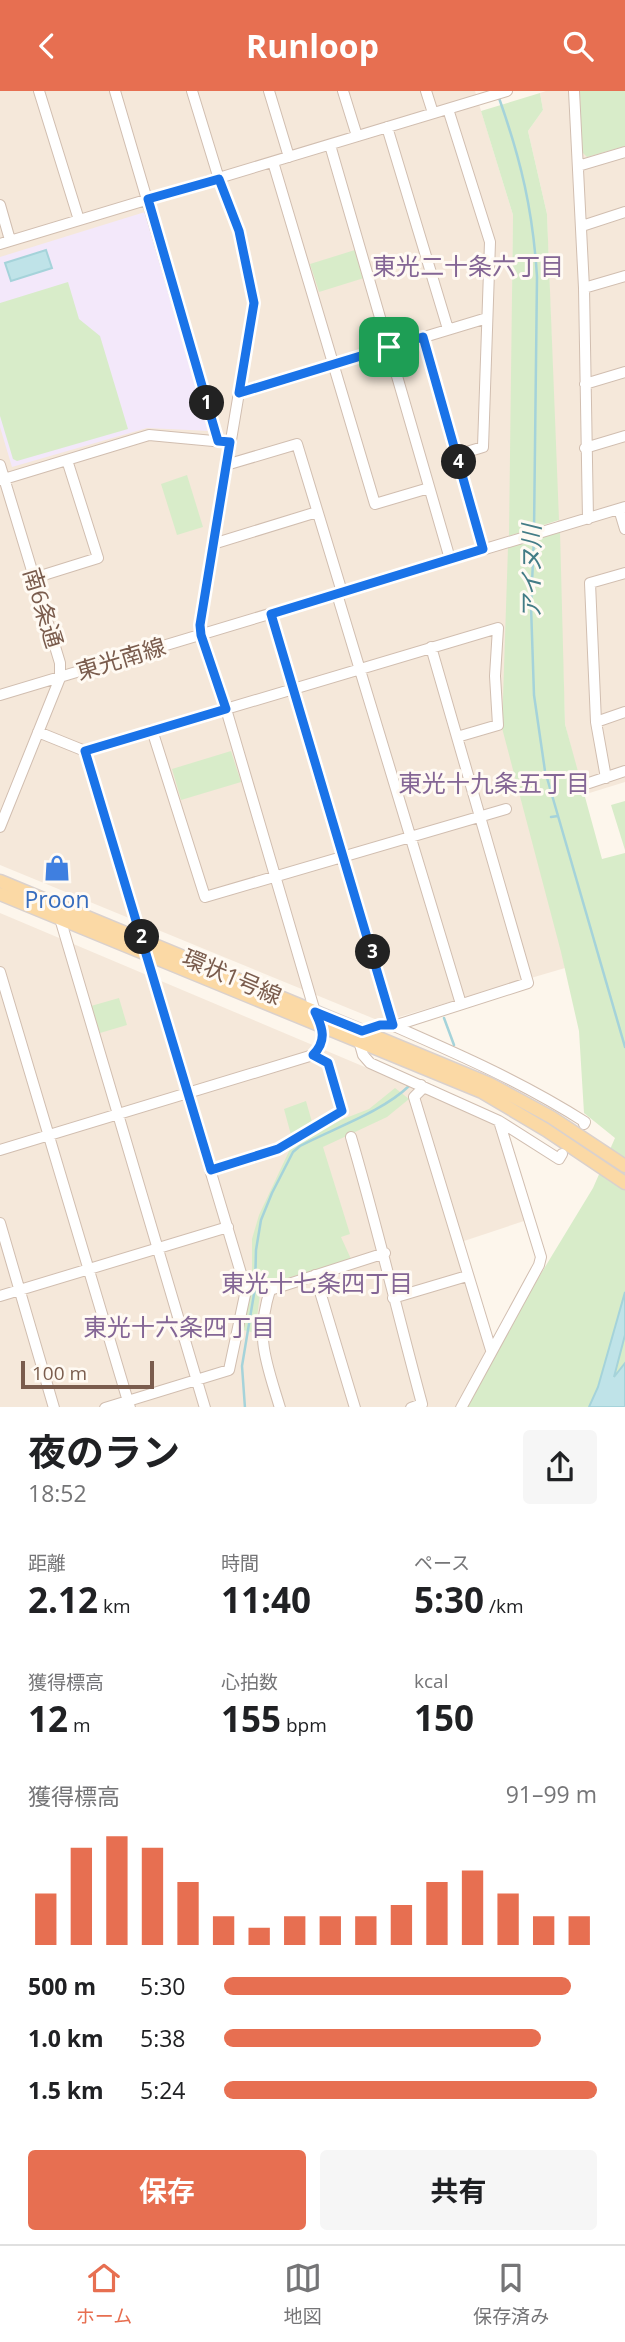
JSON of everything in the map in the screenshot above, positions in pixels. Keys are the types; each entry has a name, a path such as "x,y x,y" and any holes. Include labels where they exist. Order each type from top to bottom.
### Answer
{"main road":[{"name":"環状1号線","path":"0,881 147,955 322,1025 360,1036 490,1084 551,1117 625,1166"},
{"name":"環状1号線","path":"0,894 143,940 315,1012 482,1093 546,1130 625,1183"}],"street":[{"path":"39,91 79,220"},
{"path":"115,91 218,441"},
{"path":"0,1150 313,1055 323,1041 322,1025 315,1012 226,709 201,635 200,625 254,303 239,231 219,179 192,91"},
{"path":"269,91 289,157"},
{"path":"343,91 357,136"},
{"path":"426,91 433,113"},
{"path":"0,205 5,242 507,91"},
{"path":"574,91 582,226 588,519"},
{"path":"448,109 491,242 484,447 457,455"},
{"path":"387,127 448,329"},
{"path":"330,145 450,559"},
{"path":"578,166 625,152"},
{"path":"273,162 374,504 429,488"},
{"path":"582,226 625,212"},
{"path":"584,288 625,276"},
{"path":"239,393 487,318"},
{"path":"423,337 483,549"},
{"path":"585,384 625,372"},
{"path":"2,480 149,435 230,442"},
{"path":"585,448 625,436"},
{"path":"226,465 297,444 360,668 461,1004"},
{"path":"34,578 98,558 68,460"},
{"name":"南6条通","path":"0,465 2,480 60,663 60,678 3,808 0,827"},
{"path":"622,508 625,529"},
{"name":"東光南線","path":"0,695 622,508"},
{"path":"213,544 317,512"},
{"path":"606,778 596,722 590,583 625,573"},
{"path":"271,614 393,1025"},
{"path":"38,732 85,751 498,628 495,676 498,725 457,737"},
{"path":"431,647 528,983 393,1025 380,1025 360,1036 363,1055 370,1063 499,1121 560,1156"},
{"path":"596,722 625,712"},
{"path":"152,730 205,897 506,809"},
{"path":"85,751 246,1290 229,1370 129,1404 111,1407"},
{"path":"589,783 625,771"},
{"path":"60,913 205,1407"},
{"path":"0,972 129,1404"},
{"path":"393,1025 491,1068 545,1096 584,1123"},
{"path":"211,1170 278,1149 342,1111 328,1063 313,1055"},
{"path":"421,1085 422,1089 414,1097 491,1350"},
{"path":"462,1407 541,1257 499,1121"},
{"path":"351,1137 422,1404 414,1407"},
{"path":"0,1223 54,1407"},
{"path":"0,1296 228,1227"},
{"path":"281,1407 262,1350 264,1311 270,1290 384,1253"},
{"path":"315,1275 355,1407"},
{"path":"393,1298 467,1276"}],"shaded area":[{"path":"0,91 475,91 513,215 511,512 508,547 565,968 382,1022 0,865"},
{"path":"625,91 625,782 583,795 565,724 547,214 528,131 543,110 540,93"},
{"path":"145,212 210,431 147,428 12,467 0,427 0,257"},
{"path":"0,913 495,1122 524,1221 455,1244 487,1351 457,1407 0,1407"}],"green space":[{"path":"580,91 625,91 625,146 587,157 582,152"},
{"path":"540,93 543,110 528,131 547,214 559,520 509,536 513,215 481,111"},
{"path":"355,250 364,278 319,292 310,264"},
{"path":"68,282 79,319 100,336 128,429 17,461 13,459 0,416 0,303"},
{"path":"187,475 203,527 177,535 161,484"},
{"path":"560,531 565,724 602,859 625,853 625,1363 614,1379 598,1387 589,1407 465,1407 494,1351 593,1188 615,1138 584,1113 579,1031 502,728 508,547"},
{"path":"231,751 241,782 181,800 172,769"},
{"path":"625,801 625,850 611,805"},
{"path":"119,998 127,1025 100,1033 91,1006"},
{"path":"395,1088 409,1099 387,1117 323,1147 350,1234 341,1237 351,1259 261,1286 255,1333 243,1330 252,1278 252,1239 259,1215 291,1147 333,1123 369,1109"},
{"path":"306,1101 312,1122 291,1135 284,1109"}],"water":[{"path":"46,250 52,268 11,281 5,263"},
{"path":"625,1292 625,1335 614,1377 625,1363 625,1407 589,1407 598,1387"}],"waterway":[{"name":"アイヌ川","path":"499,98 525,186 537,277 534,531"},
{"name":"アイヌ川","path":"534,537 531,606 534,695 545,771 625,1047"},
{"name":"アイヌ川","path":"551,817 558,816"},
{"path":"444,1018 454,1045"},
{"path":"245,1407 242,1366 255,1288 256,1250 261,1220 272,1193 293,1152 300,1146 372,1112 409,1086"}],"place":[{"name":"Proon","path":"57,868"}],"district":[{"name":"東光二十条六丁目","path":"468,267"},
{"name":"東光十九条五丁目","path":"494,784"},
{"name":"東光十七条四丁目","path":"317,1284"},
{"name":"東光十六条四丁目","path":"179,1328"}],"route":[{"path":"219,179 239,231 254,303 239,393 389,347 423,337 483,549 271,614 393,1025 380,1025 362,1031 315,1012 322,1025 323,1041 313,1055 328,1063 342,1111 278,1149 211,1170 85,751 226,709 200,625 230,442 218,441 148,199 219,179"}]}
